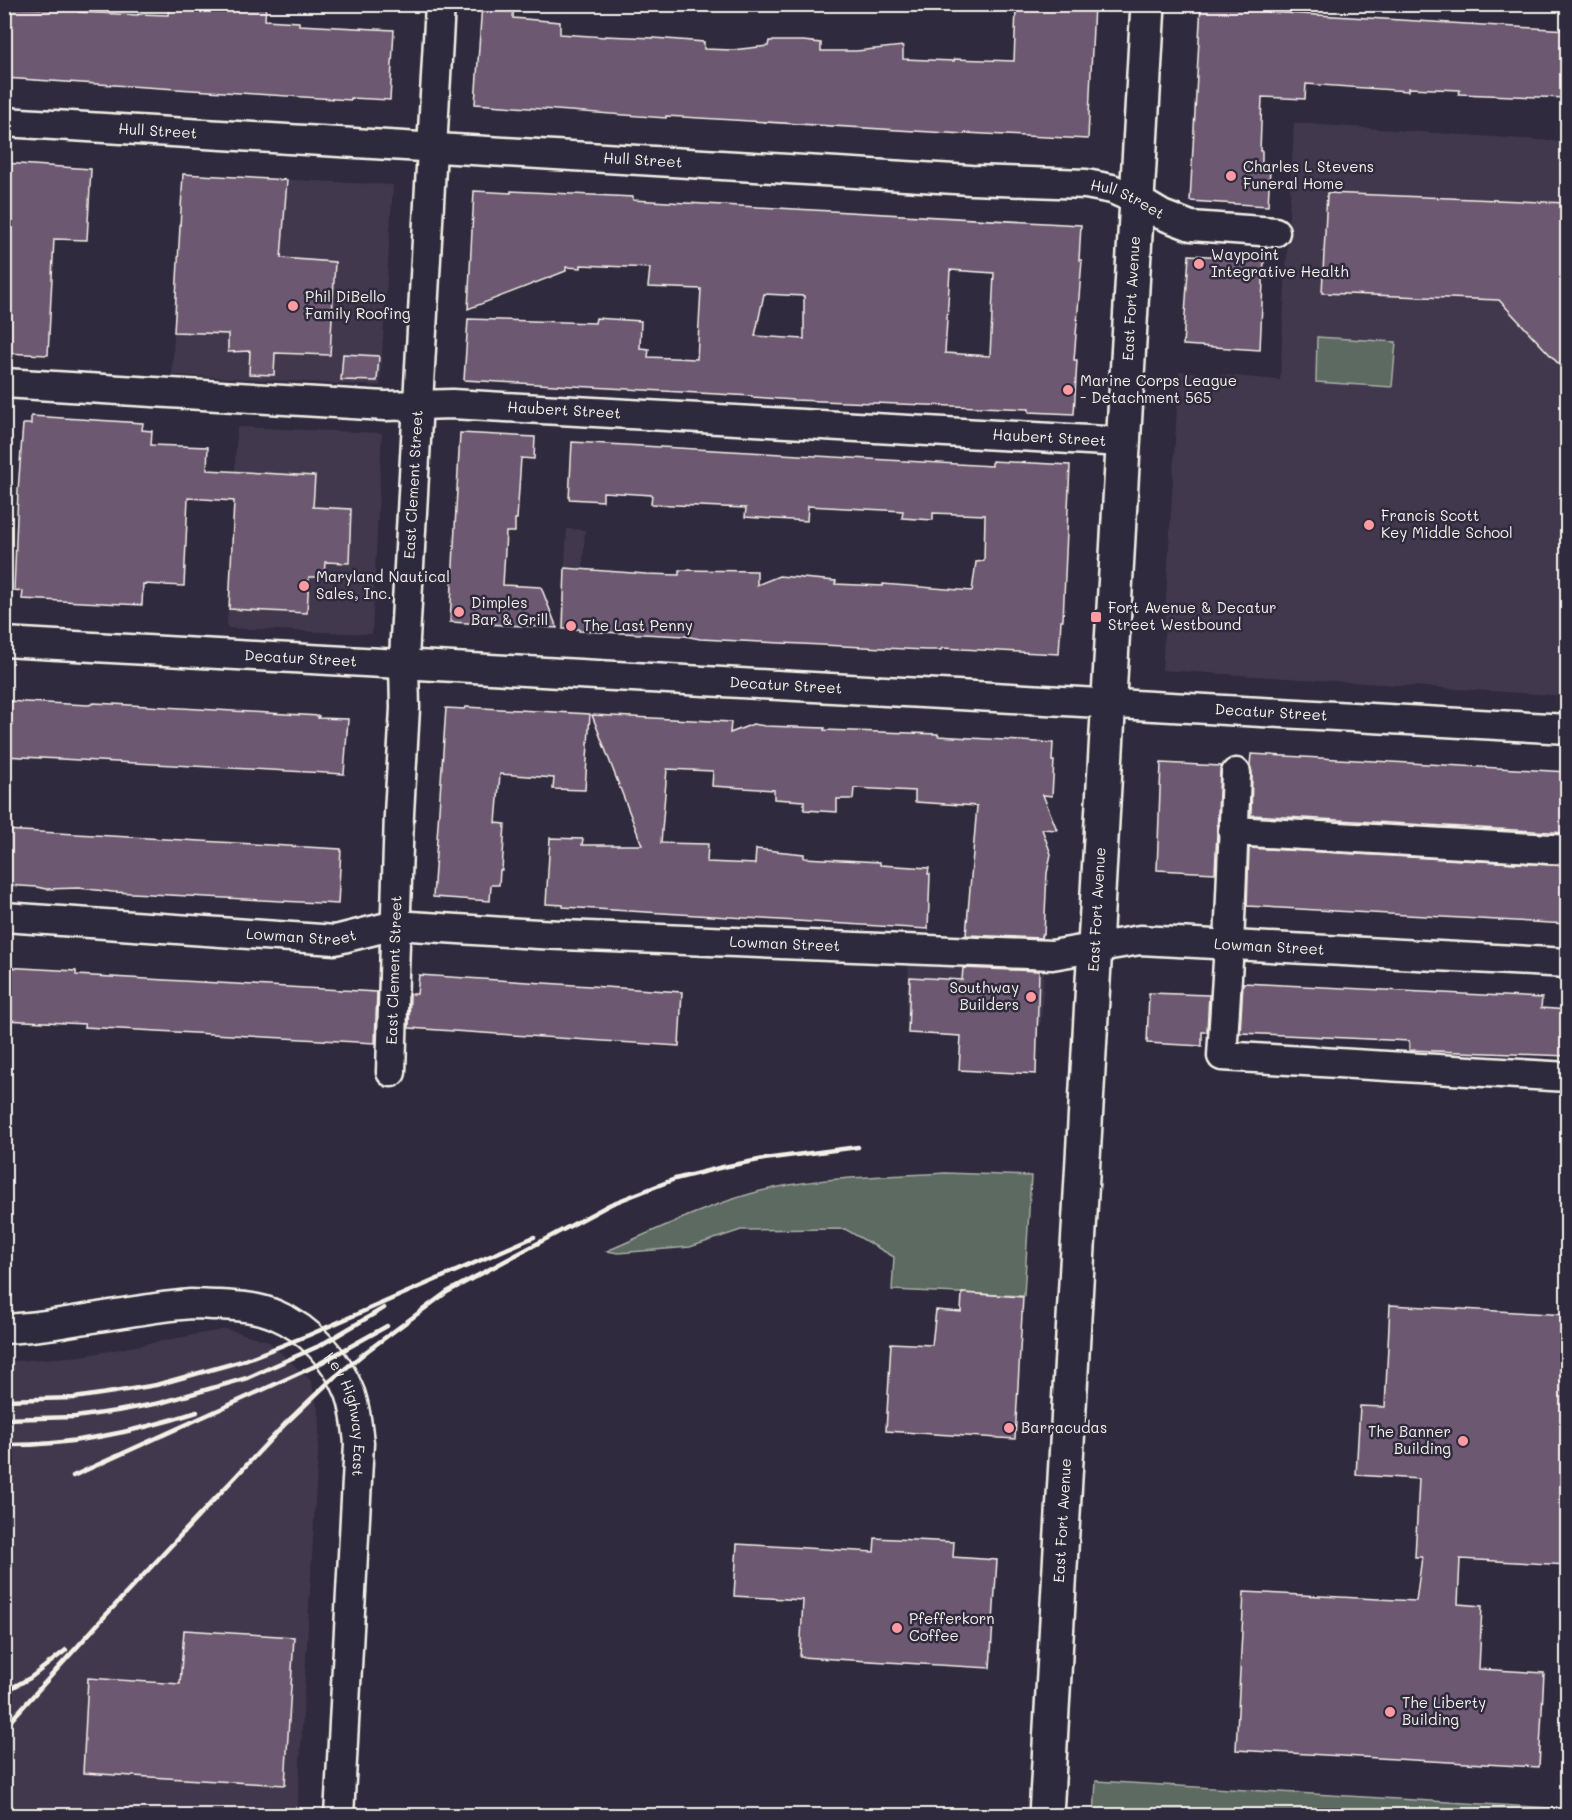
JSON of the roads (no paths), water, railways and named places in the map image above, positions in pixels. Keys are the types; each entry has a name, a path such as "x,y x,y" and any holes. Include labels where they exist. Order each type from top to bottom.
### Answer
{"street":[{"name":"East Clement Street","path":"391,1072 399,814 405,708 404,664 440,4"},
{"name":"East Fort Avenue","path":"1046,1815 1148,4"},
{"name":"Hull Street","path":"4,122 971,180 1086,184 1112,189 1162,215 1191,226 1275,232"},
{"name":"Haubert Street","path":"4,383 374,406 452,405 1124,442"},
{"name":"Decatur Street","path":"4,642 1568,729"},
{"path":"1236,773 1222,1056 1568,1077"},
{"path":"1233,831 1568,850"},
{"name":"Lowman Street","path":"4,917 335,940 396,925 538,934 1052,955 1140,940 1568,963"},
{"name":"Key Highway East","path":"4,1329 93,1319 192,1304 241,1306 275,1314 291,1323 309,1335 330,1358 350,1393 356,1414 359,1443 339,1815"}],"railway":[{"path":"4,1728 105,1616 285,1424 330,1381 447,1292 611,1204 675,1179 764,1159 858,1147"},
{"path":"4,1400 74,1398 114,1392 156,1385 242,1361 309,1335 534,1237"},
{"path":"4,1419 75,1417 117,1411 160,1403 247,1378 319,1346 384,1308"},
{"path":"73,1476 315,1366 387,1326"},
{"path":"4,1445 54,1443 102,1436 150,1426 197,1412"},
{"path":"4,1692 30,1678 66,1650"}],"place":[{"name":"Charles L Stevens Funeral Home","path":"1231,176"},
{"name":"Waypoint Integrative Health","path":"1199,264"},
{"name":"Phil DiBello Family Roofing","path":"293,306"},
{"name":"Marine Corps League - Detachment 565","path":"1068,390"},
{"name":"Francis Scott Key Middle School","path":"1369,525"},
{"name":"Maryland Nautical Sales, Inc.","path":"304,586"},
{"name":"Dimples Bar & Grill","path":"459,612"},
{"name":"Fort Avenue & Decatur Street Westbound","path":"1096,617"},
{"name":"The Last Penny","path":"571,626"},
{"name":"Southway Builders","path":"1031,997"},
{"name":"Barracudas","path":"1009,1428"},
{"name":"The Banner Building","path":"1463,1441"},
{"name":"Pfefferkorn Coffee","path":"897,1628"},
{"name":"The Liberty Building","path":"1390,1712"}]}
